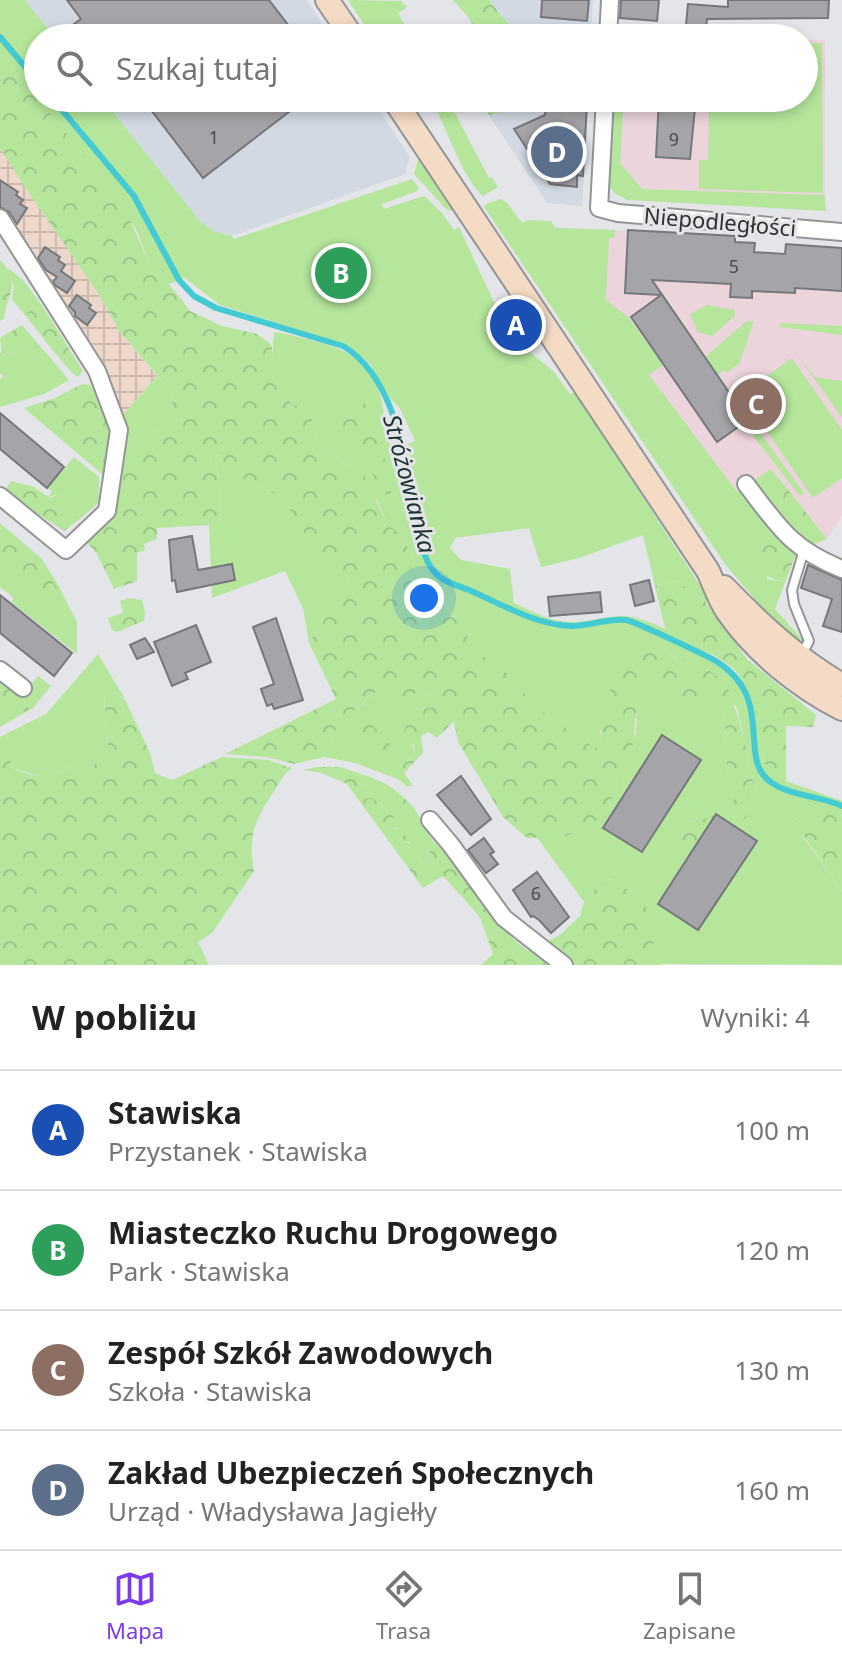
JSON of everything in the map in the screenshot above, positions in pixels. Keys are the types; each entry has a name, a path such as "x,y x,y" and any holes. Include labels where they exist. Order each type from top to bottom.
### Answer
{"main road":[{"path":"327,0 343,24"},
{"path":"402,112 708,571 726,610 765,654 809,692 842,709"},
{"path":"708,571 766,630 842,685"}],"street":[{"path":"609,24 610,0"},
{"name":"Niepodległości","path":"604,112 599,208 618,213 842,232"},
{"path":"0,218 97,371 119,430 107,511 66,550 0,496"},
{"path":"746,484 786,537 820,560 842,569"},
{"path":"0,670 23,688"},
{"path":"430,820 504,918 564,965"}],"lane":[{"path":"800,657 809,641 794,604 792,590 804,550"}],"shaded area":[{"path":"25,0 307,0 323,24 44,24"},
{"path":"489,0 593,0 592,24 508,24"},
{"path":"818,40 825,40 825,195 642,189 620,163 623,112 818,112"},
{"path":"113,112 380,112 410,157 405,174 232,236 213,231 200,221"},
{"path":"499,112 587,112 582,206 547,203 489,115"},
{"path":"0,148 96,290 120,332 157,376 124,414 101,361 0,203"},
{"path":"546,227 735,236 736,242 755,243 754,258 766,259 766,253 785,253 786,244 842,248 842,516 827,539 772,469 737,493 690,433"}],"green space":[{"path":"0,0 25,0 44,24 24,24 24,83 0,56"},
{"path":"348,0 401,1 407,7 398,13 404,24 364,24"},
{"path":"453,0 489,0 508,24 472,24"},
{"path":"818,43 822,43 823,193 699,189 699,160 708,160 709,112 818,112"},
{"path":"0,56 24,83 24,112 49,112 124,206 152,270 169,284 190,311 222,326 257,334 271,344 276,371 290,402 311,414 315,435 324,449 367,478 386,523 398,533 412,554 414,567 458,620 476,653 500,665 535,706 596,749 602,740 604,707 626,653 645,644 667,651 676,659 691,660 713,673 728,688 744,735 756,790 750,798 752,811 743,821 734,821 722,838 736,858 736,874 684,863 672,843 682,823 711,817 735,799 727,784 725,720 716,695 685,710 647,679 638,704 632,748 615,774 618,789 594,824 563,837 527,838 503,817 458,742 454,721 437,738 429,732 421,736 423,753 404,773 413,786 406,786 379,761 344,722 366,719 407,762 415,752 414,745 407,742 403,735 406,726 400,720 403,712 435,707 436,703 430,695 418,691 406,701 375,692 350,714 340,715 330,749 323,752 325,757 294,764 266,757 225,754 336,699 309,643 350,579 312,545 282,497 244,479 232,479 221,455 215,456 222,519 209,525 157,528 157,539 144,544 145,550 137,553 137,581 114,589 96,552 84,540 113,511 123,447 144,443 147,434 177,422 169,389 120,332 96,290 0,148"},
{"path":"49,112 113,112 200,221 213,231 234,239 412,179 419,188 417,191 382,204 384,209 424,196 454,230 459,227 498,311 490,310 513,358 520,351 516,341 553,371 570,394 575,392 710,601 706,602 677,581 655,586 643,535 579,558 541,567 529,528 455,538 450,548 461,560 510,569 514,603 535,613 572,622 620,616 640,619 695,644 743,680 757,708 764,763 786,781 842,801 842,817 835,809 802,835 842,891 842,965 658,964 651,953 654,939 635,895 613,879 601,881 584,902 536,836 565,835 585,827 618,789 615,774 636,733 637,706 647,679 698,706 716,694 725,720 727,784 735,799 711,817 682,823 722,838 756,790 736,706 667,651 644,644 600,731 602,740 596,750 535,706 500,665 476,654 458,620 414,567 412,554 398,533 386,523 378,501 351,467 324,449 315,435 311,414 294,404 284,393 273,358 275,332 335,347 362,364 380,393 382,416 392,451 415,441 400,408 390,398 370,364 344,344 220,305 185,278 169,284 152,270 136,229"},
{"path":"437,112 454,112 489,178 492,177 498,187 483,196 461,165"},
{"path":"612,112 623,112 620,163 642,189 825,195 826,211 627,200 614,193 609,183"},
{"path":"419,156 452,211 447,210 414,174"},
{"path":"501,199 522,223 528,220 551,221 555,228 615,230 615,238 609,238 606,300 629,318 663,365 649,375 737,492 771,469 786,487 778,508 777,537 773,543 767,579 785,582 775,609 803,640 802,644 757,602 725,564 484,207"},
{"path":"0,260 11,276 12,289 4,319 0,321"},
{"path":"8,268 23,280 43,307 31,309 25,315 12,299 14,286"},
{"path":"707,305 735,310 735,316 712,336 698,332 690,314"},
{"path":"43,307 83,371 78,377 25,315 31,309"},
{"path":"490,310 498,311 520,351 514,359 482,317"},
{"path":"747,321 754,321 739,364 727,373 725,370 717,375 704,358"},
{"path":"780,323 842,326 842,335 780,327"},
{"path":"22,325 35,340 19,352 2,355 0,338"},
{"path":"35,340 69,380 44,394 0,407 0,379 3,376 0,373 0,352 3,355 19,352"},
{"path":"796,353 815,377 842,381 842,418"},
{"path":"792,358 842,430 842,478 813,498 741,394"},
{"path":"157,376 169,389 177,422 147,434 144,443 123,447 124,414"},
{"path":"82,384 91,385 113,432 103,475 24,408 55,398"},
{"path":"357,390 376,429 393,502 365,462 349,446 344,435 337,395"},
{"path":"759,431 804,493 800,496 753,436"},
{"path":"222,455 244,479 282,497 327,557 350,579 309,643 303,608 285,571 212,598 209,525 222,519 215,456"},
{"path":"74,457 99,477 99,502 81,518 77,510 58,494 48,497 52,491 48,488"},
{"path":"11,481 34,487 50,498 58,494 77,510 81,518 64,531 6,489"},
{"path":"786,487 827,539 798,550 785,582 762,573 753,555 757,538 773,542 777,537 778,508"},
{"path":"0,523 42,559 58,585 77,622 77,654 11,602 14,598 0,587"},
{"path":"0,525 30,551 58,589 36,594 0,562"},
{"path":"677,581 706,602 747,659 816,715 813,727 786,726 786,781 764,763 754,705 743,680 720,659 665,628 655,586"},
{"path":"128,598 142,600 144,621 117,632 112,630 108,618 123,613 120,601"},
{"path":"98,654 125,699 114,692 104,694 108,747 103,760 77,774 73,766 44,778 11,767 9,748 0,747 0,737 46,714"},
{"path":"0,676 30,699 28,710 17,716 0,703"},
{"path":"38,676 51,686 33,708 0,727 0,703 18,716 24,693"},
{"path":"418,691 430,695 436,703 435,707 421,709 406,726 415,752 406,762 366,720 345,722 400,780 355,763 325,757 323,751 330,749 340,715 359,707 375,692"},
{"path":"114,692 125,700 150,753 155,773 172,780 222,757 268,760 292,768 285,774 258,819 252,842 254,871 212,933 198,942 209,965 0,965 0,747 9,748 11,767 30,774 48,775 73,766 77,774 103,760 108,747 104,693"},
{"path":"340,767 373,778 371,785 358,784 366,799 374,799 394,817 388,824 390,828 402,830 407,838 402,842 416,848 434,868 428,845 418,836 402,807 384,796 386,784 403,796 432,840 466,874 506,931 528,951 560,935 580,916 584,902 601,881 614,879 635,895 659,923 651,953 658,964 665,965 481,965 493,954 480,917 443,876 423,888 347,784 319,772 303,770"},
{"path":"373,778 386,784 384,796 402,806 418,836 428,845 434,869 409,842 401,842 397,828 390,828 387,824 394,817 390,812 371,798 366,800 357,784 371,785"},
{"path":"815,803 835,809 842,817 842,891 795,823 802,813 812,810"}],"building":[{"path":"67,0 269,0 287,24 74,24 81,19"},
{"path":"542,0 589,0 587,21 541,17"},
{"path":"621,0 659,0 657,21 620,18"},
{"path":"728,0 829,0 828,18 707,19 706,24 686,24 688,4 728,7"},
{"path":"153,112 289,112 203,178"},
{"path":"545,112 587,112 583,176 577,175 577,187 550,184 514,129 545,115"},
{"path":"658,112 695,112 690,159 656,157"},
{"path":"0,180 18,192 16,195 23,200 20,204 27,208 17,224 9,212 0,207"},
{"path":"628,230 735,236 735,242 755,243 754,252 785,254 786,244 842,248 842,291 795,288 795,293 752,291 752,298 730,297 731,284 652,280 748,420 717,442 631,317 661,295 625,293"},
{"path":"45,247 60,257 58,260 65,265 61,271 75,281 67,293 55,285 53,282 57,277 46,270 38,258"},
{"path":"77,295 96,313 87,325 75,316 69,306"},
{"path":"0,413 64,467 47,488 0,449"},
{"path":"192,536 198,570 232,564 235,580 177,592 175,580 172,581 169,540"},
{"path":"808,565 842,580 842,632 823,626 832,599 801,588"},
{"path":"649,580 654,601 635,606 630,585"},
{"path":"600,592 602,612 550,616 548,597"},
{"path":"0,595 72,653 54,676 0,633"},
{"path":"276,618 303,700 274,709 272,704 267,706 261,689 274,684 253,627"},
{"path":"196,625 211,662 185,673 188,679 172,686 154,642"},
{"path":"145,638 154,652 137,659 130,645"},
{"path":"662,735 701,760 642,852 603,828"},
{"path":"461,776 491,819 471,835 437,795"},
{"path":"716,814 757,841 698,930 658,904"},
{"path":"484,838 498,864 486,873 468,850"},
{"path":"537,872 569,917 551,933 539,920 531,917 513,890"}],"waterway":[{"name":"Stróżowianka","path":"0,37 24,65"},
{"name":"Stróżowianka","path":"64,112 134,196 179,280 194,296 216,308 343,346 361,360 375,377 402,443 422,548 429,565 441,578 532,618 558,625 626,620 719,663 736,678 746,694 751,710 756,757 760,770 768,780 785,790 842,806"}],"place":[{"name":"Zakład Ubezpieczeń Społecznych","path":"557,152"},
{"name":"Miasteczko Ruchu Drogowego","path":"341,273"},
{"name":"Stawiska","path":"516,325"},
{"name":"Zespół Szkół Zawodowych","path":"756,404"}]}
